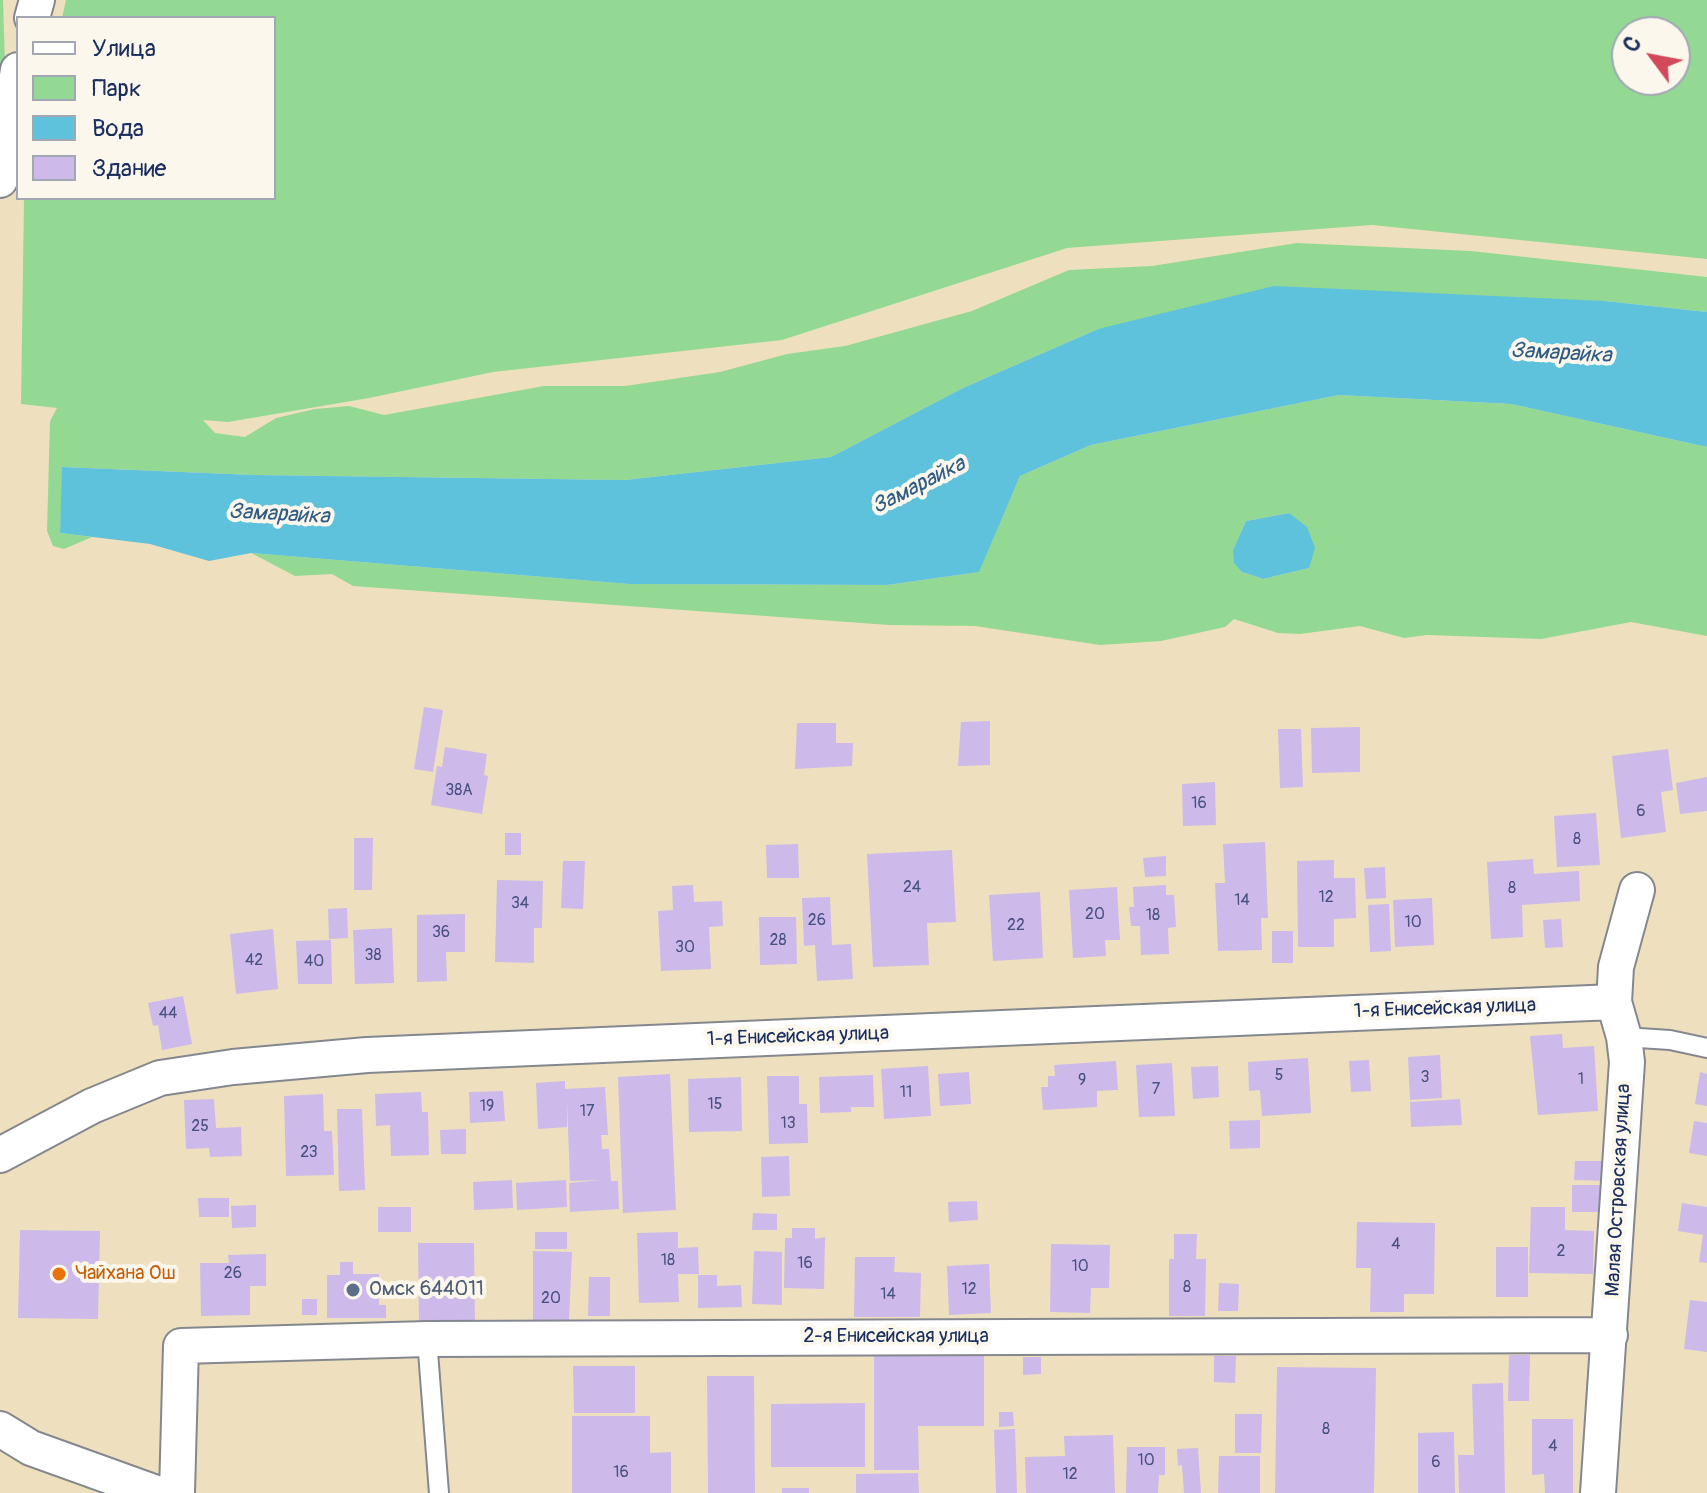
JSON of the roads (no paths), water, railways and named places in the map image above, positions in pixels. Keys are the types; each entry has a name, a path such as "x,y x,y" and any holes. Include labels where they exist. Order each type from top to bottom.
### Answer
{"street":[{"path":"0,180 16,82"},
{"name":"Малая Островская улица","path":"1598,1493 1627,1062 1614,1002 1616,967 1637,890"},
{"name":"1-я Енисейская улица","path":"0,1155 92,1106 160,1078 233,1067 367,1055 1614,1002"},
{"name":"2-я Енисейская улица","path":"177,1493 181,1346 427,1339 1610,1335"},
{"path":"0,1429 31,1448 156,1493"}],"lane":[{"path":"1624,1037 1670,1040 1707,1048"},
{"path":"427,1339 439,1493"}],"water":[{"name":"Замарайка","path":"1274,286 1605,301 1707,312 1707,447 1511,404 1339,395 1091,445 1020,476 979,572 887,585 629,584 251,553 209,561 150,544 60,533 62,467 254,475 625,480 831,457 963,388 1098,329"},
{"path":"1289,513 1307,527 1315,548 1309,568 1263,579 1242,572 1234,563 1233,550 1246,521"}],"place":[{"name":"Чайхана Ош","path":"59,1274"},
{"name":"Омск 644011","path":"353,1290"}]}
